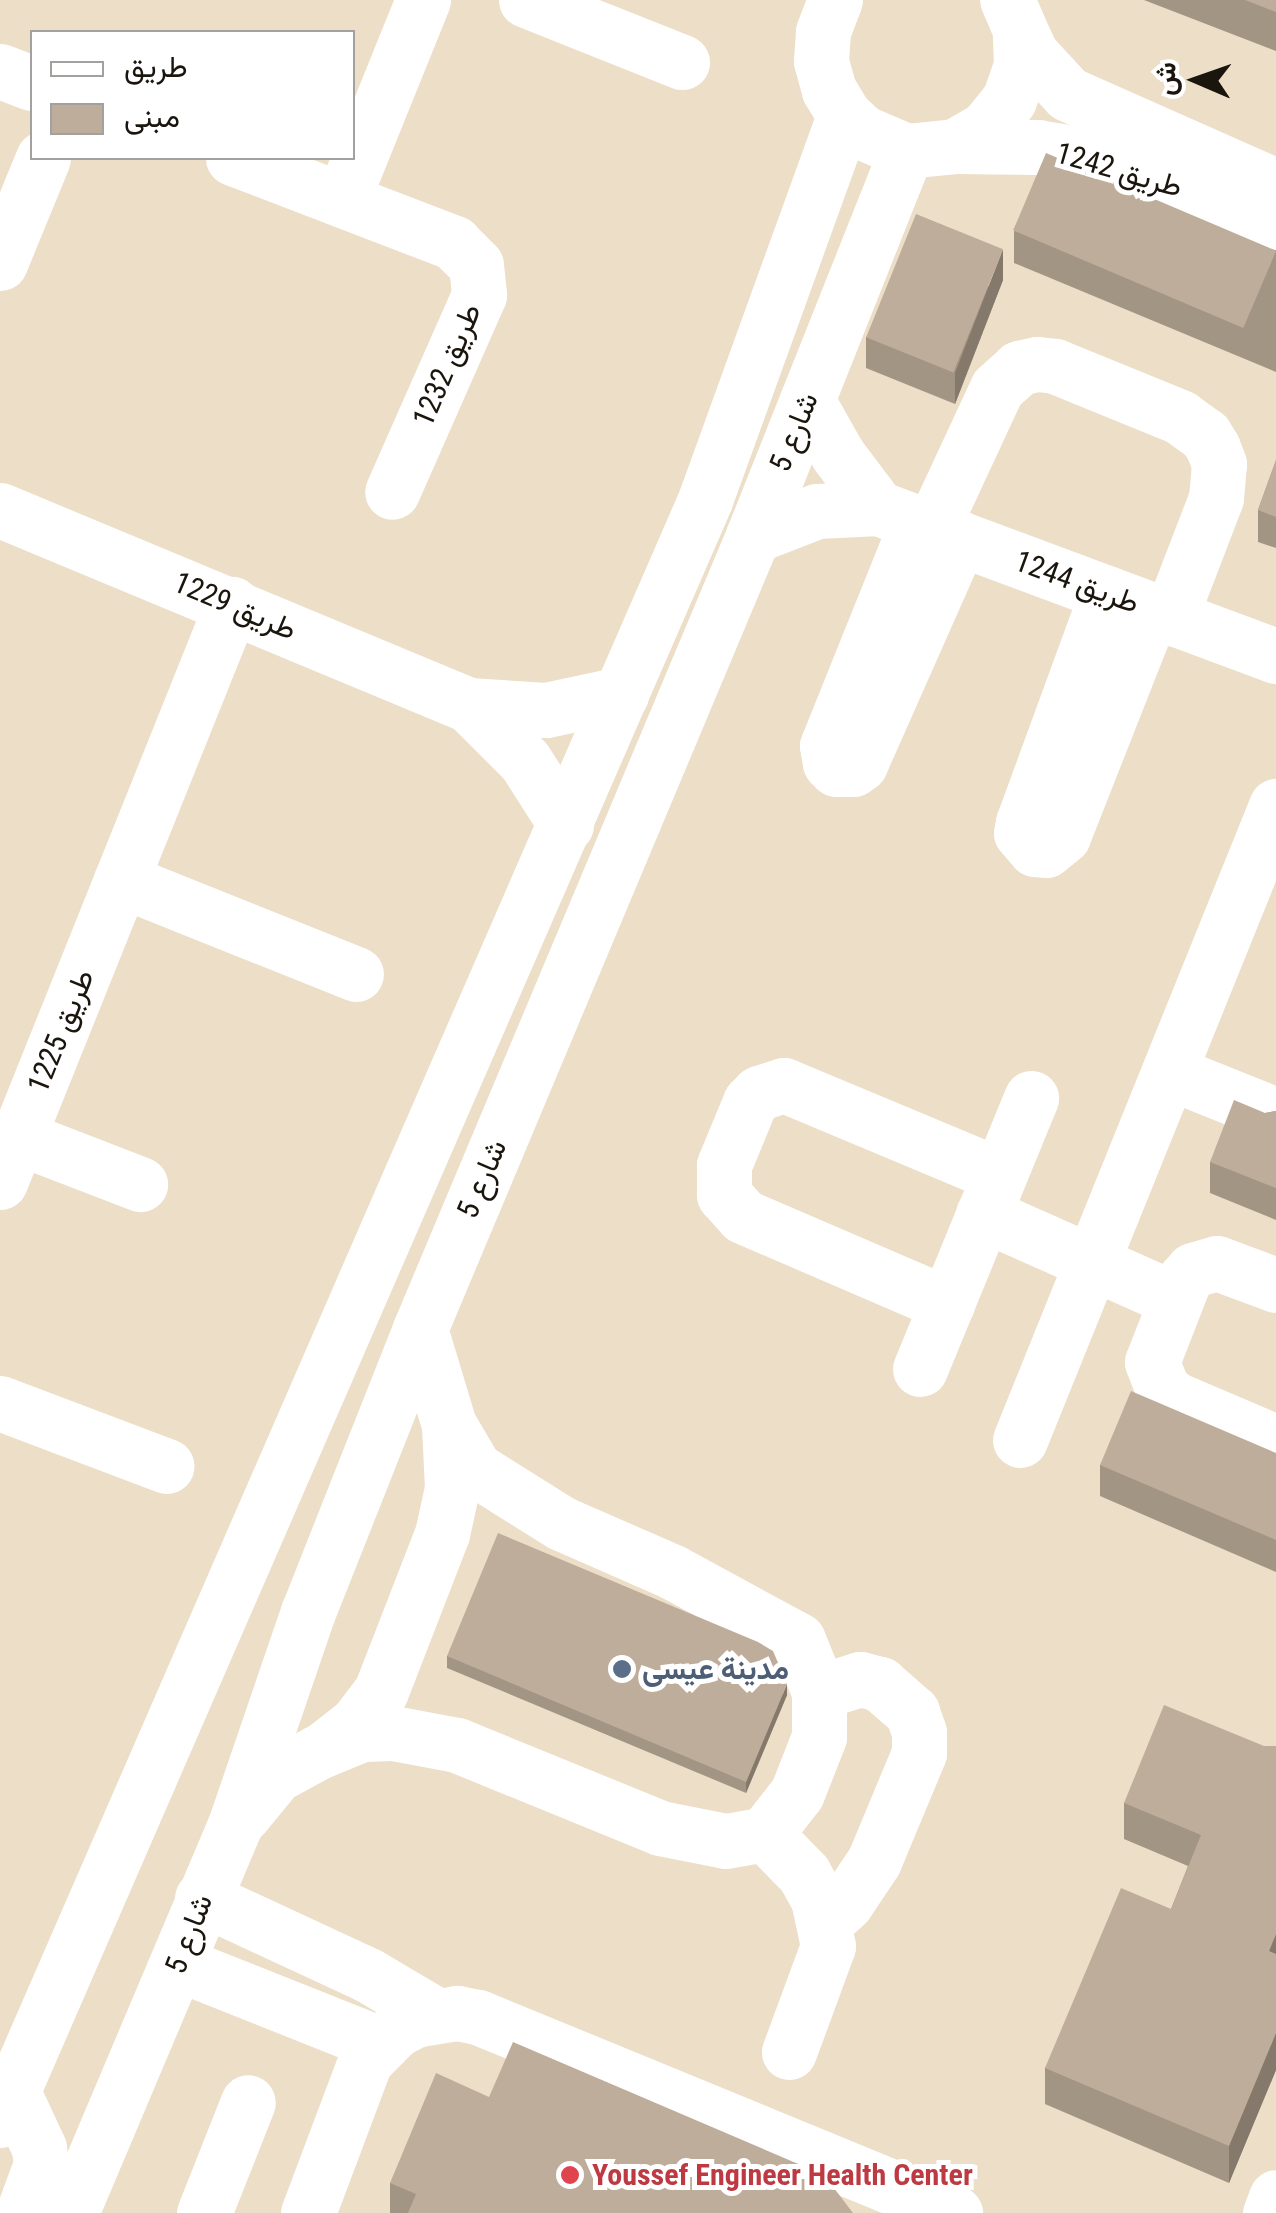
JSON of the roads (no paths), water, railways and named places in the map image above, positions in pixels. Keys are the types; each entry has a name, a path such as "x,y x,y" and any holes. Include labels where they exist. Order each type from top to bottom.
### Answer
{"street":[{"path":"343,198 423,0"},
{"path":"526,0 682,62"},
{"path":"835,0 823,32 821,62 828,90 844,115 882,144 930,149 986,128 1009,100 1021,66 1014,15"},
{"name":"طريق 1242","path":"1014,15 1031,54 1068,94 1276,186"},
{"path":"0,70 30,82"},
{"name":"شارع 5","path":"4,2101 566,825 705,500 844,115"},
{"name":"طريق 1242","path":"930,149 1038,147 1091,156 1141,170 1276,226"},
{"name":"شارع 5","path":"71,2213 235,1825 308,1612 420,1329 807,400 930,149"},
{"path":"0,263 42,160"},
{"name":"طريق 1232","path":"238,160 454,243 476,265 479,295 392,492"},
{"path":"807,400 838,455 922,524 997,388 1019,368 1037,364 1056,366 1180,417 1205,435 1213,448 1220,481 1216,498 1143,607"},
{"name":"طريق 1229","path":"0,510 469,705 546,710 621,694"},
{"name":"طريق 1244","path":"753,536 817,511 922,524 1276,656"},
{"name":"طريق 1225","path":"9,1160 232,604"},
{"name":"طريق 1229","path":"469,705 525,761 566,825"},
{"path":"1020,1440 1276,806"},
{"path":"121,880 356,974"},
{"path":"1169,1072 1276,1116"},
{"path":"947,1304 744,1216 724,1195 724,1165 750,1102 759,1093 784,1085 991,1194 1093,1262 1176,1300"},
{"path":"920,1368 1031,1098"},
{"path":"9,1160 140,1184"},
{"path":"1276,1285 1218,1262 1192,1270 1152,1362 1163,1390 1276,1442"},
{"path":"235,1825 276,1775 362,1734 393,1732 457,1745 660,1828 726,1840 765,1834 797,1794 818,1737 819,1692 798,1640 673,1572 560,1523 475,1469 449,1425 420,1329"},
{"path":"0,1403 167,1466"},
{"path":"318,1752 356,1724 388,1674 448,1511 449,1425"},
{"path":"819,1692 860,1679 880,1684 912,1712 919,1732 919,1753 874,1861 846,1903 825,1922"},
{"path":"765,1834 804,1874 825,1922 828,1946 789,2052"},
{"path":"202,1898 368,1975 436,2015"},
{"path":"179,1964 380,2044"},
{"path":"308,2213 366,2061 396,2030 436,2015 478,2017 955,2213"},
{"path":"4,2101 40,2148 42,2164 23,2213"},
{"path":"204,2213 248,2102"},
{"path":"1270,2213 1276,2198"}],"place":[{"name":"مدينة عيسى","path":"622,1669"},
{"name":"Youssef Engineer Health Center","path":"570,2175"}]}
